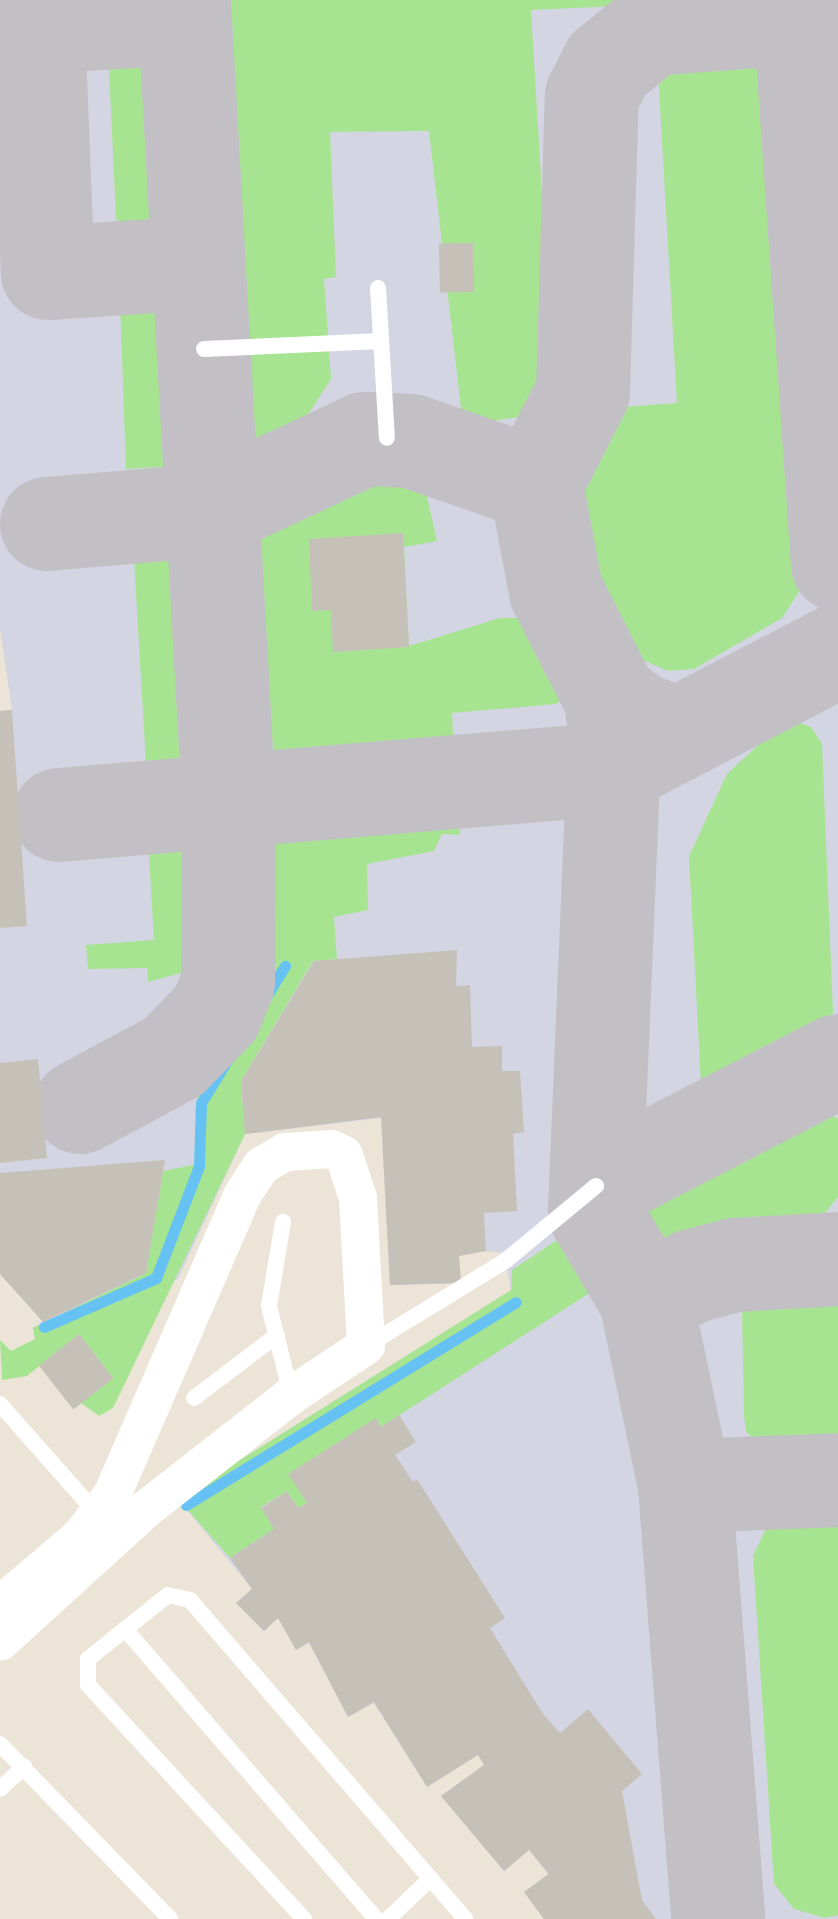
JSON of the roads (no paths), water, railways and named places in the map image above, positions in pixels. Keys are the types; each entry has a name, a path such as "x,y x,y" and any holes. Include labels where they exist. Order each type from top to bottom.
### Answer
{"street":[{"path":"5,1618 109,1524 366,1346 369,1315 352,1166 332,1149 285,1152 261,1166 243,1194 109,1524"}],"lane":[{"path":"378,288 387,438"},
{"path":"204,349 381,341"},
{"path":"366,1346 505,1261 596,1186"},
{"path":"283,1222 269,1288 292,1395"},
{"path":"194,1398 277,1335"},
{"path":"0,1404 109,1524"},
{"path":"304,1919 88,1685 88,1659 168,1595 190,1600 465,1919"},
{"path":"125,1629 376,1919"},
{"path":"0,1744 170,1919"},
{"path":"0,1789 24,1767"},
{"path":"388,1919 429,1880"}],"waterway":[{"path":"44,1327 156,1278 199,1166 201,1103 285,966"},
{"path":"186,1505 516,1302"}]}
